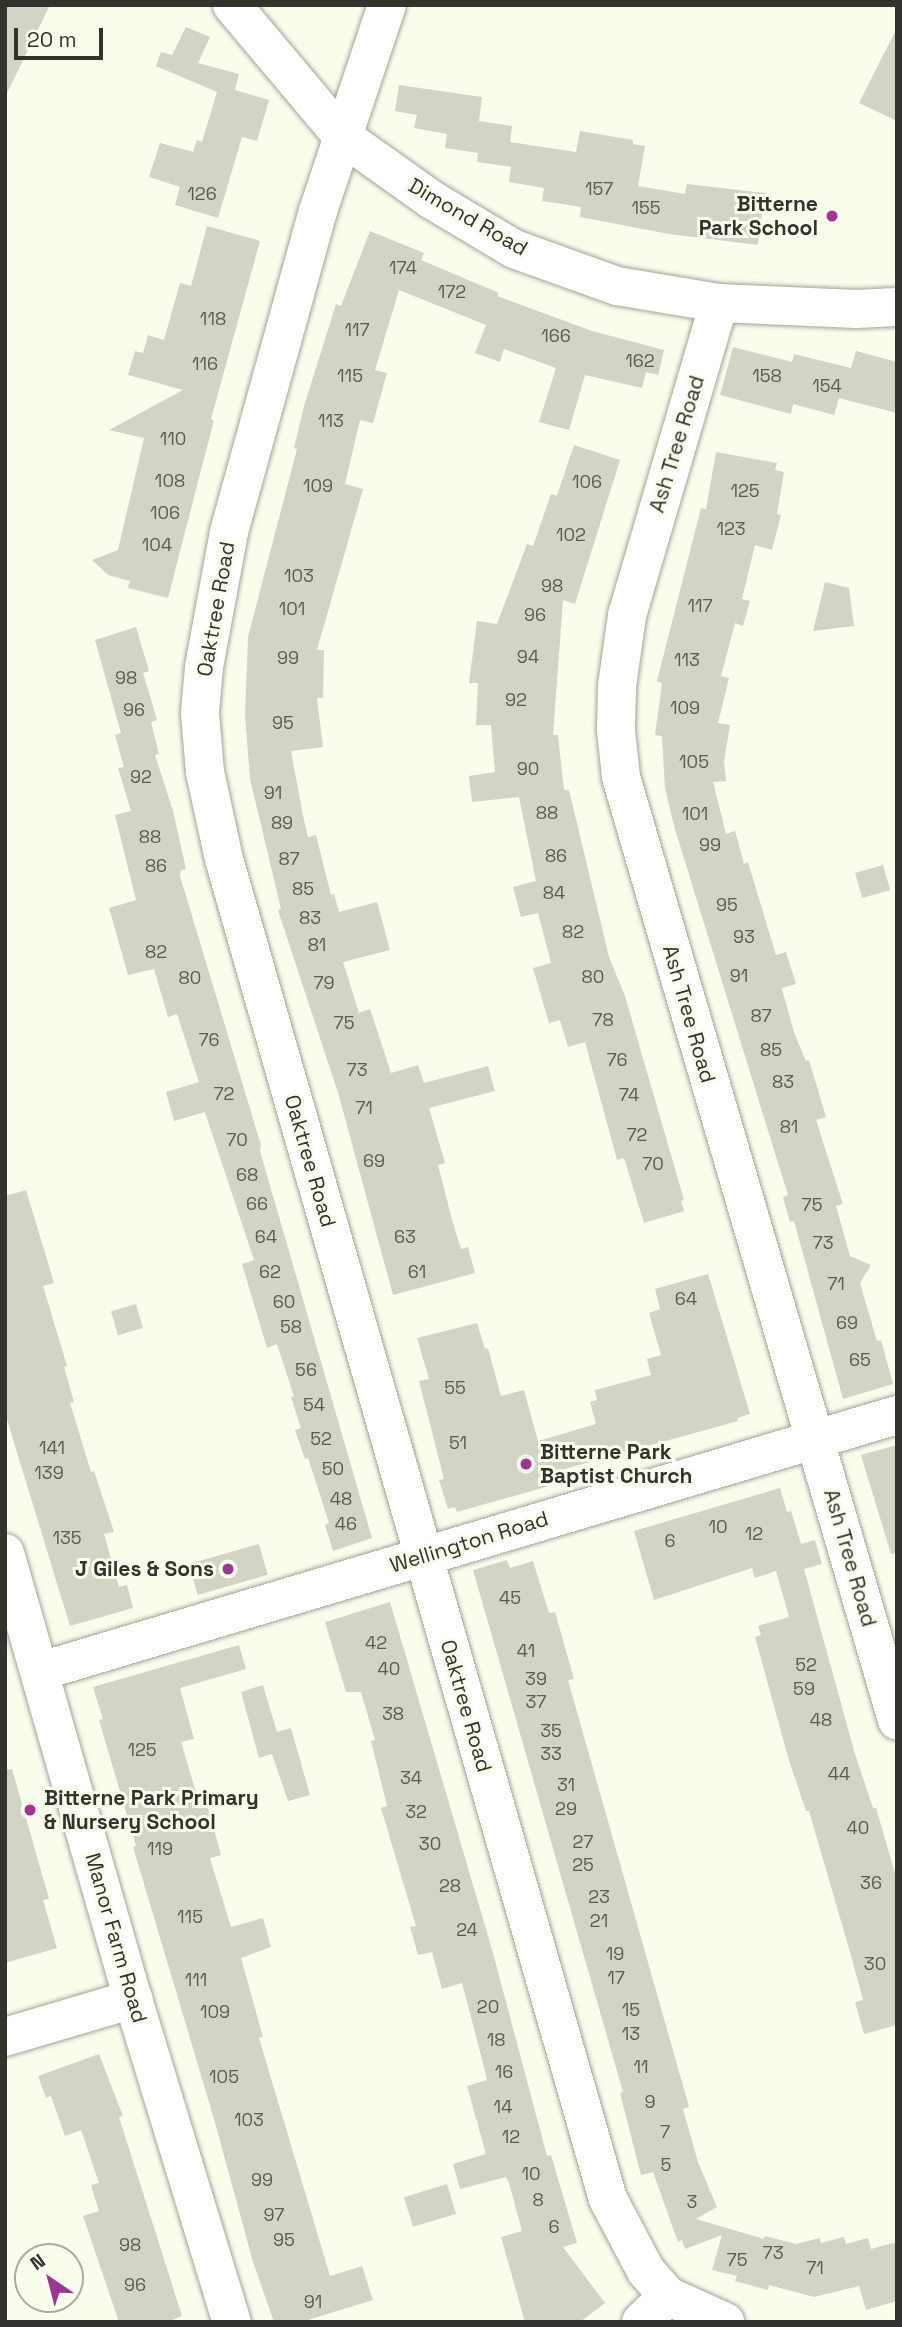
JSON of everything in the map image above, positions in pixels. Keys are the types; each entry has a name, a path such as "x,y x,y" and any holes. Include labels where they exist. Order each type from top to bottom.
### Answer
{"street":[{"name":"Dimond Road","path":"232,5 342,136 432,200 514,249 617,285 719,303 856,309 897,307"},
{"name":"Oaktree Road","path":"387,5 318,211 229,532 207,645 200,713 205,772 224,859 608,2199 646,2271 668,2296"},
{"name":"Ash Tree Road","path":"719,303 627,616 617,686 616,730 624,794 897,1720"},
{"name":"Wellington Road","path":"41,1671 897,1415"},
{"name":"Manor Farm Road","path":"5,1553 133,1999 232,2322"},
{"path":"5,2037 133,1999"},
{"path":"641,2322 668,2296 725,2322"}],"building":[{"path":"5,5 50,5 5,97"},
{"path":"186,27 210,37 198,63 239,74 235,90 269,100 257,141 242,137 218,218 175,205 180,187 149,177 160,143 193,152 197,140 202,142 217,92 156,66 161,52 172,55"},
{"path":"897,28 897,121 859,103"},
{"path":"399,85 482,97 479,121 512,126 510,142 576,152 580,131 633,140 633,144 645,146 638,186 685,194 687,184 765,193 758,245 669,234 580,217 581,207 542,201 544,188 509,182 511,167 477,162 478,153 445,148 447,134 414,128 417,115 395,111"},
{"path":"207,226 260,241 211,419 214,420 168,598 128,588 130,581 108,575 92,560 118,550 144,438 109,430 183,390 128,375 135,351 143,353 148,335 164,340 180,283 191,286"},
{"path":"370,231 424,253 421,260 499,293 497,296 592,331 664,350 658,375 646,372 642,388 585,375 569,430 539,422 556,368 504,349 500,362 475,353 486,325 399,290 375,370 387,373 373,423 360,420 345,484 363,489 317,650 324,650 323,698 317,698 323,747 291,751 303,816 308,837 316,835 331,895 334,894 339,912 377,902 390,950 343,962 359,1013 370,1009 391,1073 418,1065 424,1083 488,1066 495,1091 429,1108 445,1163 438,1165 451,1216 461,1249 468,1247 475,1273 393,1295 339,1096 278,910 281,909 250,779 245,714 248,637 297,449 294,448 304,406 336,304 341,306"},
{"path":"733,347 792,362 794,354 851,368 856,351 897,362 897,413 839,398 834,415 793,404 791,414 720,395"},
{"path":"574,445 620,460 575,604 563,600 553,735 558,735 564,790 569,790 609,957 625,996 684,1200 681,1201 684,1211 644,1223 624,1158 617,1160 585,1042 568,1047 560,1020 549,1023 533,968 551,963 538,913 521,917 513,887 536,881 519,797 472,802 469,776 495,772 491,725 476,725 478,683 469,683 477,621 497,624 527,544 533,546 551,494 557,496"},
{"path":"716,452 777,463 775,470 784,472 777,514 781,515 772,550 755,545 742,599 750,601 743,626 735,623 721,676 729,678 718,723 730,725 724,761 726,781 713,782 726,834 735,831 744,864 748,862 776,955 786,952 796,984 782,988 795,1035 806,1061 809,1060 826,1117 816,1120 843,1204 836,1206 850,1256 871,1265 860,1283 877,1341 881,1340 893,1384 843,1399 794,1221 790,1222 783,1197 788,1195 674,826 665,788 662,736 655,735 662,683 657,681 701,508 706,509"},
{"path":"825,582 849,588 854,626 813,631"},
{"path":"136,627 149,671 143,673 157,720 151,722 159,754 155,755 173,811 186,869 181,870 180,876 261,1145 260,1151 372,1538 333,1551 325,1525 329,1523 308,1458 305,1459 295,1430 301,1428 291,1397 294,1396 277,1344 267,1348 242,1264 254,1260 205,1112 174,1121 166,1092 199,1082 177,1014 168,1017 154,969 128,975 109,908 136,900 115,815 131,811 118,768 124,767 115,735 121,733 95,640"},
{"path":"883,865 890,890 862,898 855,873"},
{"path":"26,1190 54,1283 43,1286 67,1366 64,1367 74,1402 70,1403 91,1472 94,1471 114,1532 104,1534 119,1587 127,1585 133,1608 70,1626 5,1413 5,1196"},
{"path":"708,1274 750,1414 737,1418 738,1421 550,1473 553,1485 457,1512 455,1507 448,1509 439,1480 444,1479 419,1381 429,1379 417,1338 477,1323 485,1349 488,1348 501,1396 524,1390 538,1441 596,1424 590,1402 597,1400 595,1390 651,1375 647,1359 661,1355 649,1313 660,1309 655,1289"},
{"path":"136,1304 143,1328 118,1335 111,1311"},
{"path":"897,1445 897,1553 891,1554 861,1455"},
{"path":"780,1488 787,1512 791,1511 801,1544 815,1540 822,1564 804,1569 855,1754 873,1808 876,1808 897,1880 897,2025 864,2034 855,2002 863,2000 852,1959 809,1811 806,1811 788,1757 755,1637 761,1635 758,1626 789,1617 776,1571 755,1578 752,1568 654,1600 634,1531"},
{"name":"J Giles & Sons","path":"259,1544 268,1575 198,1595 189,1564"},
{"path":"507,1560 510,1568 533,1561 549,1613 555,1612 574,1679 568,1680 689,2107 683,2109 698,2162 717,2207 696,2219 764,2239 765,2236 796,2244 820,2238 821,2243 844,2237 846,2244 868,2238 871,2249 897,2242 897,2301 866,2310 859,2286 814,2297 769,2285 768,2290 735,2281 737,2276 712,2270 722,2235 685,2249 682,2240 678,2242 653,2172 641,2175 620,2093 623,2092 473,1570"},
{"path":"390,1602 493,1953 547,2156 551,2155 577,2243 563,2247 605,2303 580,2322 525,2322 501,2237 522,2231 509,2183 506,2177 460,2189 453,2164 486,2154 467,2086 487,2080 483,2063 462,1983 442,1989 432,1952 418,1955 410,1927 416,1926 381,1808 387,1806 371,1741 375,1740 361,1692 346,1692 325,1622"},
{"path":"239,1645 246,1669 180,1688 194,1739 181,1742 198,1799 205,1797 221,1855 210,1858 231,1927 263,1918 271,1947 241,1958 263,2037 259,2038 330,2276 362,2266 373,2300 301,2322 274,2322 253,2262 214,2119 133,1847 136,1846 99,1720 103,1719 93,1687"},
{"path":"263,1685 277,1732 291,1728 310,1795 288,1801 272,1754 259,1758 241,1692"},
{"path":"12,1769 49,1899 43,1900 57,1948 5,1963 5,1770"},
{"path":"99,2054 123,2116 119,2117 182,2316 167,2322 119,2322 83,2216 99,2211 91,2185 99,2183 81,2130 65,2136 51,2096 46,2098 38,2076"},
{"path":"447,2184 456,2214 413,2227 404,2197"}],"place":[{"name":"Bitterne Park School","path":"832,216"},
{"name":"Bitterne Park Baptist Church","path":"526,1464"},
{"name":"J Giles & Sons","path":"228,1569"},
{"name":"Bitterne Park Primary & Nursery School","path":"30,1810"}]}
